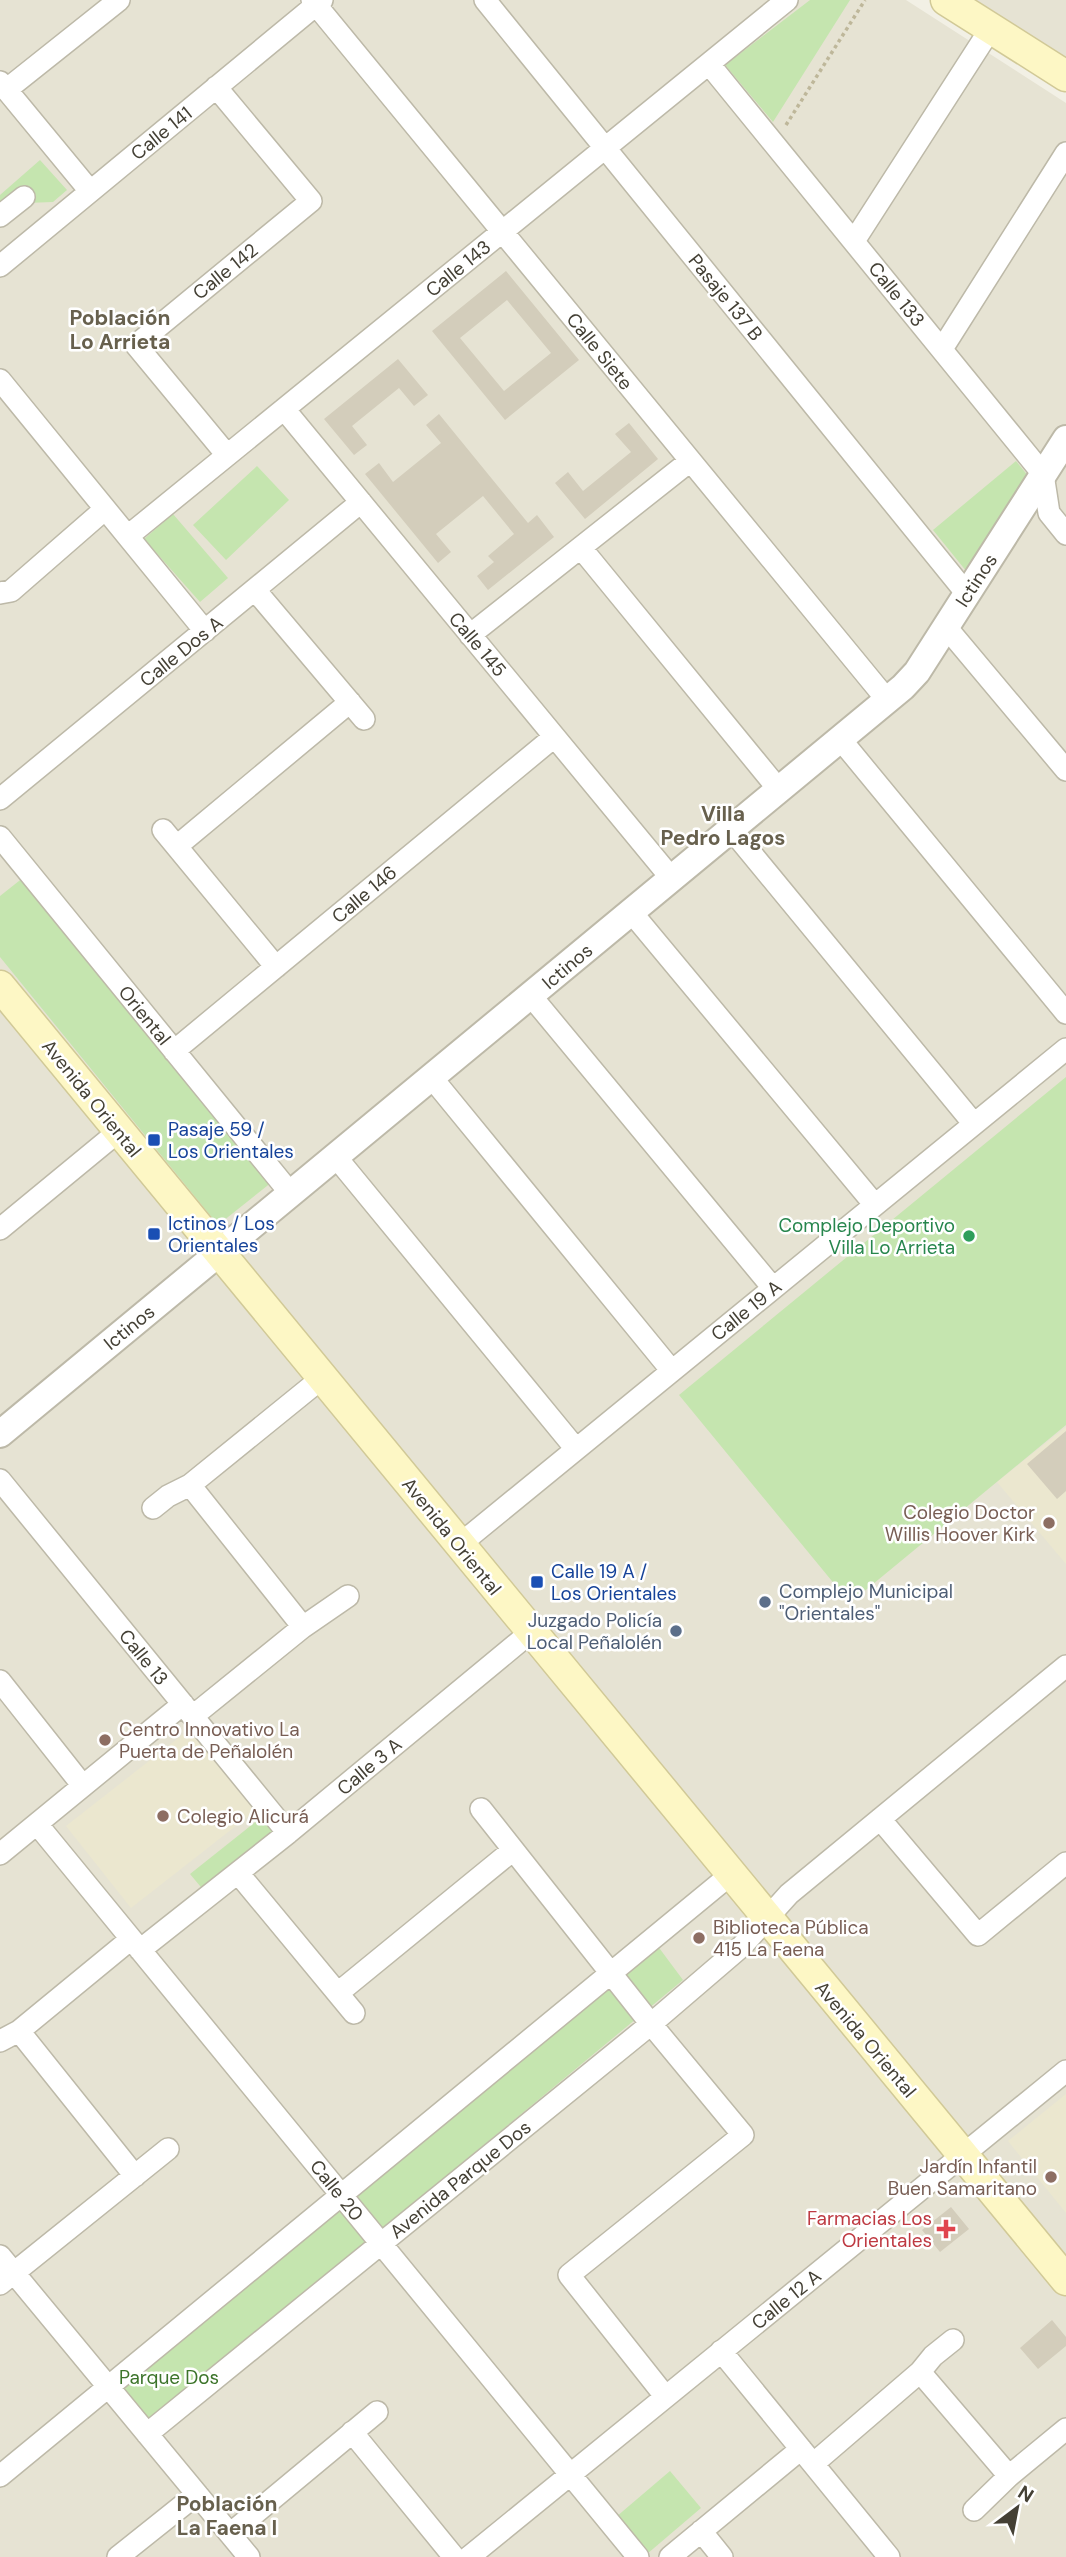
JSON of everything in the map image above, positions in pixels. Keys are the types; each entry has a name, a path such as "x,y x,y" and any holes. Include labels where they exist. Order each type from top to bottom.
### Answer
{"main road":[{"path":"946,0 1066,76"},
{"name":"Avenida Oriental","path":"0,986 730,1875 1063,2271"}],"street":[{"path":"90,191 3,86 120,0"},
{"name":"Pasaje 137 B","path":"485,0 967,594"},
{"name":"Calle 143","path":"128,536 787,0"},
{"name":"Calle 141","path":"0,266 317,2"},
{"name":"Calle Siete","path":"317,2 502,232 888,701"},
{"path":"854,241 991,28"},
{"name":"Calle 133","path":"709,64 1043,474"},
{"name":"Calle 142","path":"216,88 312,201 136,345 227,456"},
{"path":"942,349 1066,153"},
{"path":"0,216 24,197"},
{"path":"0,380 205,631"},
{"name":"Calle 145","path":"284,409 672,879"},
{"name":"Ictinos","path":"0,1434 888,701 917,672 1066,439"},
{"path":"470,635 690,461"},
{"path":"1043,474 1049,513 1066,534"},
{"name":"Calle Dos A","path":"0,799 361,502"},
{"path":"0,593 11,591 104,510"},
{"path":"581,548 780,790"},
{"path":"255,590 364,719"},
{"path":"946,627 1066,770"},
{"path":"276,967 170,838 350,702"},
{"name":"Calle 146","path":"174,1051 554,737"},
{"path":"841,740 1066,1013"},
{"path":"732,830 974,1124"},
{"name":"Oriental","path":"0,837 291,1194"},
{"path":"632,913 876,1205"},
{"path":"531,996 773,1288"},
{"name":"Calle 19 A","path":"459,1545 1066,1049"},
{"path":"432,1078 672,1371"},
{"path":"0,1229 119,1131"},
{"path":"336,1157 576,1449"},
{"path":"153,1508 168,1496 190,1485 322,1378"},
{"name":"Calle 13","path":"0,1480 288,1833"},
{"path":"190,1485 303,1627"},
{"path":"0,1854 83,1786 348,1596"},
{"name":"Calle 3 A","path":"0,2041 19,2031 237,1873 530,1632"},
{"name":"Avenida Parque Dos","path":"147,2434 651,2024 742,1946 789,1894 1066,1666"},
{"path":"0,1681 83,1786"},
{"path":"481,1809 651,2024 743,2135 569,2275 666,2396"},
{"path":"880,1819 978,1935 1066,1863"},
{"name":"Calle 20","path":"37,1824 638,2557"},
{"path":"338,1993 513,1850"},
{"path":"237,1873 354,2013"},
{"path":"0,2476 730,1875"},
{"path":"19,2031 135,2176"},
{"name":"Calle 12 A","path":"469,2557 1066,2071"},
{"path":"7,2278 168,2149"},
{"path":"0,2256 7,2278 109,2387 249,2557"},
{"path":"670,2557 701,2531 920,2372 933,2356 953,2340"},
{"path":"721,2351 889,2557"},
{"path":"920,2372 1009,2476"},
{"path":"230,2534 377,2412"},
{"path":"974,2510 1009,2476 1066,2429"},
{"path":"352,2432 454,2557"},
{"path":"118,2557 197,2494"},
{"path":"701,2531 722,2557"}],"path":[{"path":"775,144 866,0"}],"shaded area":[{"path":"0,0 906,0 1066,103 1066,2557 0,2557"},
{"path":"968,0 1066,0 1066,62"},
{"name":"Colegio Doctor Willis Hoover Kirk","path":"1066,1427 1066,1564 997,1482"},
{"name":"Colegio Alicurá","path":"195,1725 260,1807 131,1908 66,1826"},
{"name":"Jardín Infantil Buen Samaritano","path":"1066,2094 1066,2213 1008,2141"}],"green space":[{"path":"810,0 850,0 773,122 725,65"},
{"path":"40,160 67,190 53,202 0,204 0,195"},
{"path":"1016,461 1029,477 971,577 933,530"},
{"path":"257,466 289,500 226,560 193,525"},
{"path":"173,514 228,578 200,602 144,539"},
{"path":"24,877 272,1182 218,1225 0,957 0,896"},
{"name":"Complejo Deportivo Villa Lo Arrieta","path":"1066,1077 1066,1425 850,1603 679,1395"},
{"path":"264,1815 278,1833 205,1892 190,1874"},
{"name":"Parque Dos","path":"657,1945 683,1980 146,2425 118,2389"},
{"path":"670,2471 701,2508 647,2554 616,2517"}],"building":[{"path":"506,271 579,360 505,420 432,331","holes":["507,300 551,353 504,391 460,338"]},
{"path":"398,359 428,395 414,406 399,388 352,426 367,445 354,455 324,419"},
{"path":"439,414 528,523 537,515 554,537 488,590 477,576 494,562 488,556 514,534 483,496 436,534 451,552 438,563 365,474 379,463 393,482 441,443 426,425"},
{"path":"629,423 658,459 585,519 555,483 568,472 583,491 631,452 615,434"},
{"path":"1066,1431 1066,1491 1057,1499 1027,1464"},
{"name":"Farmacias Los Orientales","path":"951,2207 969,2229 940,2252 922,2230"},
{"path":"1052,2320 1066,2337 1066,2346 1038,2369 1020,2348"}],"place":[{"name":"Pasaje 59 / Los Orientales","path":"154,1140"},
{"name":"Ictinos / Los Orientales","path":"154,1234"},
{"name":"Complejo Deportivo Villa Lo Arrieta","path":"969,1236"},
{"name":"Colegio Doctor Willis Hoover Kirk","path":"1049,1523"},
{"name":"Calle 19 A / Los Orientales","path":"537,1582"},
{"name":"Complejo Municipal \"Orientales\"","path":"765,1602"},
{"name":"Juzgado Policía Local Peñalolén","path":"676,1631"},
{"name":"Centro Innovativo La Puerta de Peñalolén","path":"105,1740"},
{"name":"Colegio Alicurá","path":"163,1816"},
{"name":"Biblioteca Pública 415 La Faena","path":"699,1938"},
{"name":"Jardín Infantil Buen Samaritano","path":"1051,2177"},
{"name":"Farmacias Los Orientales","path":"946,2229"}],"district":[{"name":"Población Lo Arrieta","path":"120,330"},
{"name":"Villa Pedro Lagos","path":"723,826"},
{"name":"Población La Faena I","path":"227,2516"}]}
